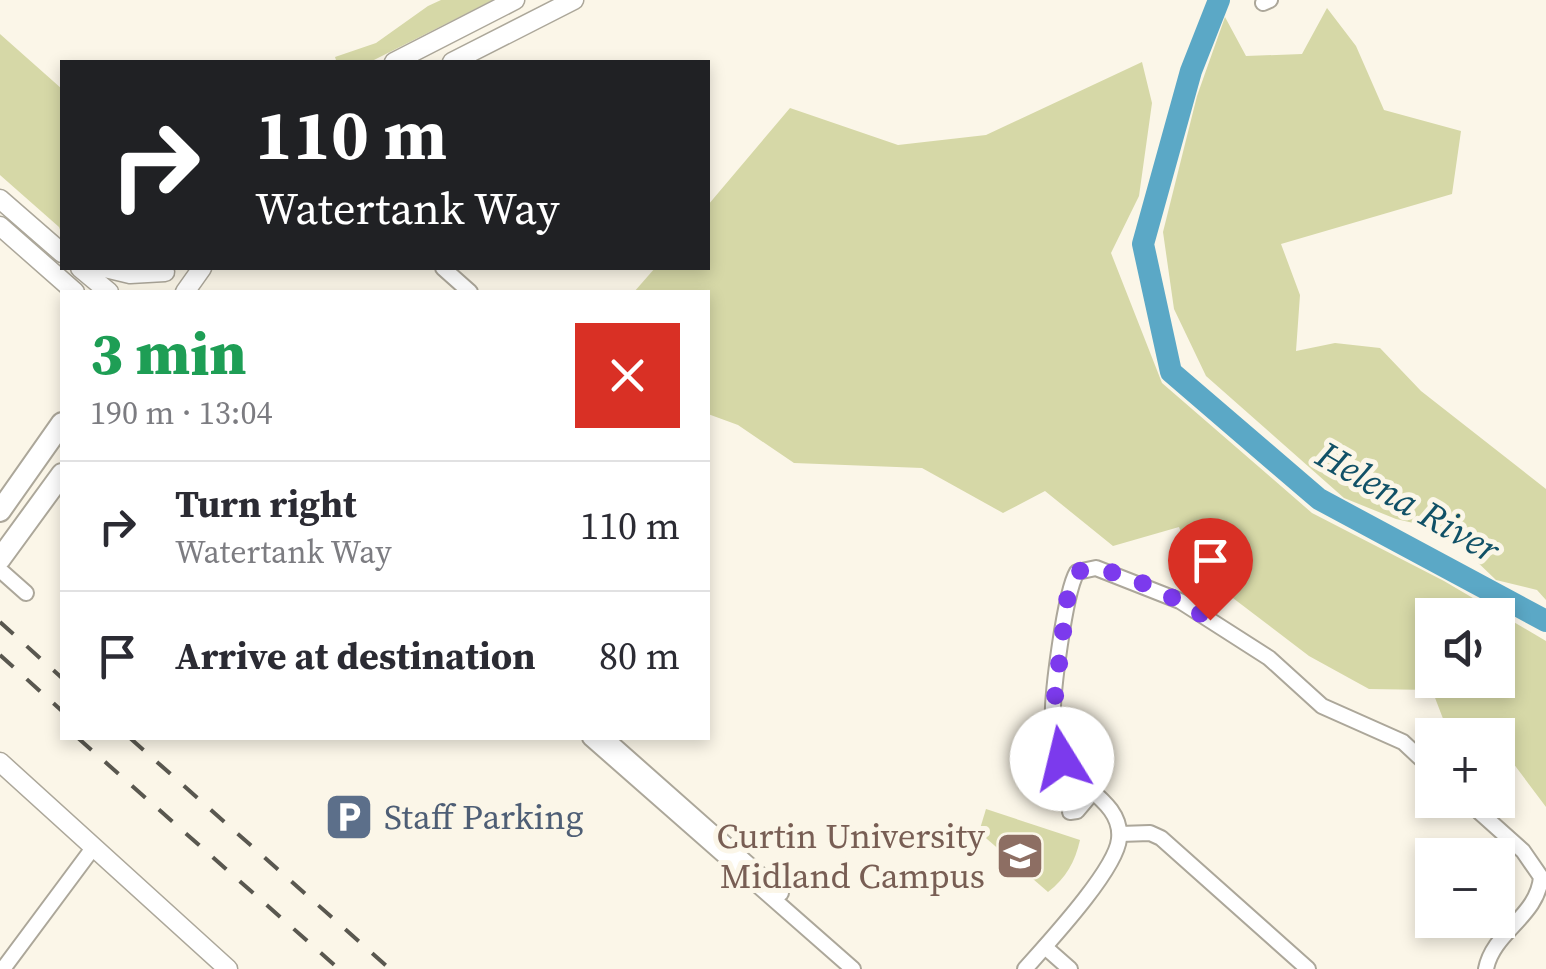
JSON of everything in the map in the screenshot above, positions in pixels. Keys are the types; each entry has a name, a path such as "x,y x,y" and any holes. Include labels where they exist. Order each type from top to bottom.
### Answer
{"main road":[{"path":"398,60 515,0"},
{"path":"456,60 574,0"},
{"path":"0,200 60,250"},
{"path":"0,226 73,290"},
{"path":"82,270 107,290"},
{"path":"113,270 130,274 167,270"},
{"path":"26,476 60,412"},
{"path":"0,511 60,426"},
{"path":"0,559 60,477"},
{"path":"0,762 228,969"}],"street":[{"path":"471,60 484,46"},
{"path":"445,270 468,290"},
{"path":"1025,969 1110,864 1120,834 1116,818 1062,759 1052,721 1067,600 1077,572 1096,568 1180,600 1269,658 1322,706 1403,742 1415,753"},
{"path":"0,570 26,593"},
{"path":"592,740 853,969"},
{"path":"608,740 867,969"},
{"path":"1070,812 1078,811 1093,792"},
{"path":"1486,818 1523,851 1541,877 1534,903 1494,950 1486,969"},
{"path":"1120,834 1150,833 1161,838 1308,969"},
{"path":"2,969 93,848"},
{"path":"1045,947 1070,969"}],"green space":[{"path":"441,0 493,0 374,60 336,60 335,57 376,43"},
{"path":"1327,8 1356,46 1384,110 1461,131 1452,194 1281,244 1300,295 1296,351 1335,343 1380,348 1421,391 1546,489 1546,600 1537,590 1496,580 1444,530 1396,519 1344,498 1206,376 1174,309 1163,232 1197,96 1225,17 1246,56 1302,54"},
{"path":"0,34 60,87 60,230 0,175"},
{"path":"1142,62 1152,103 1139,196 1111,253 1162,383 1312,513 1473,598 1415,598 1415,690 1369,689 1309,656 1196,570 1179,527 1113,546 1045,491 1003,513 922,468 794,463 738,425 710,415 710,290 636,290 653,270 710,270 710,203 790,108 898,145 986,135"},
{"path":"1515,623 1546,641 1546,807 1515,766 1515,718 1443,718 1435,698 1515,698"},
{"path":"986,809 1080,840 1069,869 1048,892 979,832"}],"waterway":[{"name":"Helena River","path":"1219,0 1191,71 1143,244 1171,372 1319,499 1546,621"}],"railway":[{"path":"0,622 60,676"},
{"path":"0,655 60,709"},
{"path":"80,740 339,969"},
{"path":"132,740 390,969"}],"place":[{"name":"Staff Parking","path":"349,817"},
{"name":"Curtin University Midland Campus","path":"1020,856"}],"route":[{"path":"1062,759 1052,721 1067,600 1077,572 1096,568 1114,574 1180,600 1210,620"}]}
